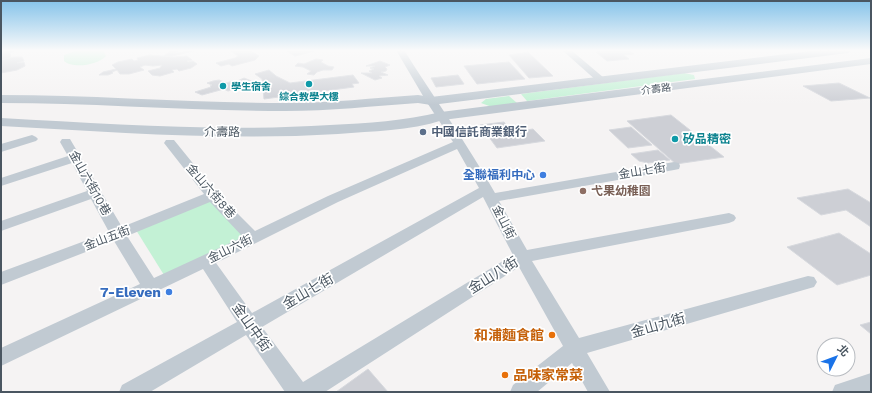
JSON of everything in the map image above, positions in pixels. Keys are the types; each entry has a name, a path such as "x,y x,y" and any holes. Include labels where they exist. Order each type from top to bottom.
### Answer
{"street":[{"name":"金山街","path":"411,68 431,101 460,143 489,193 522,257 599,392"},
{"path":"587,68 601,80"},
{"name":"介壽路","path":"1,99 155,102 286,107 328,106 418,99 431,101 704,68"},
{"name":"介壽路","path":"1,122 222,133 332,130 425,122 441,116 816,68"},
{"path":"699,69 720,81"},
{"name":"介壽路","path":"1,104 249,115 317,115 420,107 431,101"},
{"name":"介壽路","path":"1,114 236,126 316,122 423,113 441,116"},
{"path":"1,148 32,139"},
{"name":"金山六街10巷","path":"66,142 94,193 150,287"},
{"name":"金山六街8巷","path":"170,143 212,196 253,238"},
{"name":"金山六街","path":"1,357 206,261 333,199 460,143"},
{"path":"1,182 76,158"},
{"name":"金山七街","path":"130,392 249,324 489,193 674,166"},
{"path":"1,226 94,193"},
{"name":"金山五街","path":"1,279 212,196"},
{"name":"金山八街","path":"306,392 522,257 729,218"},
{"name":"金山中街","path":"206,261 298,392"},
{"name":"金山九街","path":"521,392 575,348 808,282"},
{"path":"843,392 871,384"}],"green space":[{"path":"684,73 694,75 695,79 527,101 521,94"},
{"path":"509,96 517,103 492,107 481,103 486,99"},
{"path":"212,200 244,237 164,275 136,230"}],"building":[{"path":"1,68 20,68 17,70 1,73"},
{"path":"142,68 144,70 129,74 120,74 117,70 108,75 99,75 103,72 116,69"},
{"path":"159,68 190,68 179,71 177,69 172,70 174,72 160,76 152,75 148,71"},
{"path":"306,68 333,68 332,70 317,72 314,75 307,74 311,71"},
{"path":"371,68 386,68 386,71 381,72 388,75 379,76 382,78 375,80 361,73 372,73 369,71 374,69"},
{"path":"466,68 515,68 525,79 477,84"},
{"path":"521,68 545,68 553,76 529,78"},
{"name":"綜合教學大樓","path":"269,70 276,76 290,83 353,75 359,83 352,84 354,87 264,99 262,79 255,74"},
{"path":"458,75 464,84 436,87 431,78"},
{"name":"學生宿舍","path":"244,78 254,82 245,86 237,83 232,85 238,88 228,91 224,89 202,95 195,92 211,87 210,86 212,85 207,83 213,81 219,80 227,83 232,81 235,82"},
{"path":"839,83 870,98 831,101 803,86"},
{"name":"矽品精密","path":"671,115 724,157 676,164 627,121"},
{"path":"504,122 512,132 533,129 545,141 497,148 480,125"},
{"path":"631,127 652,145 628,148 609,130"},
{"path":"658,150 670,160 648,163 639,161 631,154"},
{"path":"848,189 871,203 871,227 846,210 821,215 797,198"},
{"path":"839,233 871,254 871,275 837,285 787,247"},
{"path":"871,322 871,334 860,325"},
{"path":"368,369 388,392 336,392"}],"place":[{"name":"綜合教學大樓","path":"309,84"},
{"name":"學生宿舍","path":"223,86"},
{"name":"中國信託商業銀行","path":"423,132"},
{"name":"矽品精密","path":"675,139"},
{"name":"全聯福利中心","path":"543,175"},
{"name":"弋果幼稚園","path":"583,191"},
{"name":"7-Eleven","path":"169,292"},
{"name":"和浦麵食館","path":"552,335"},
{"name":"品味家常菜","path":"505,375"}]}
